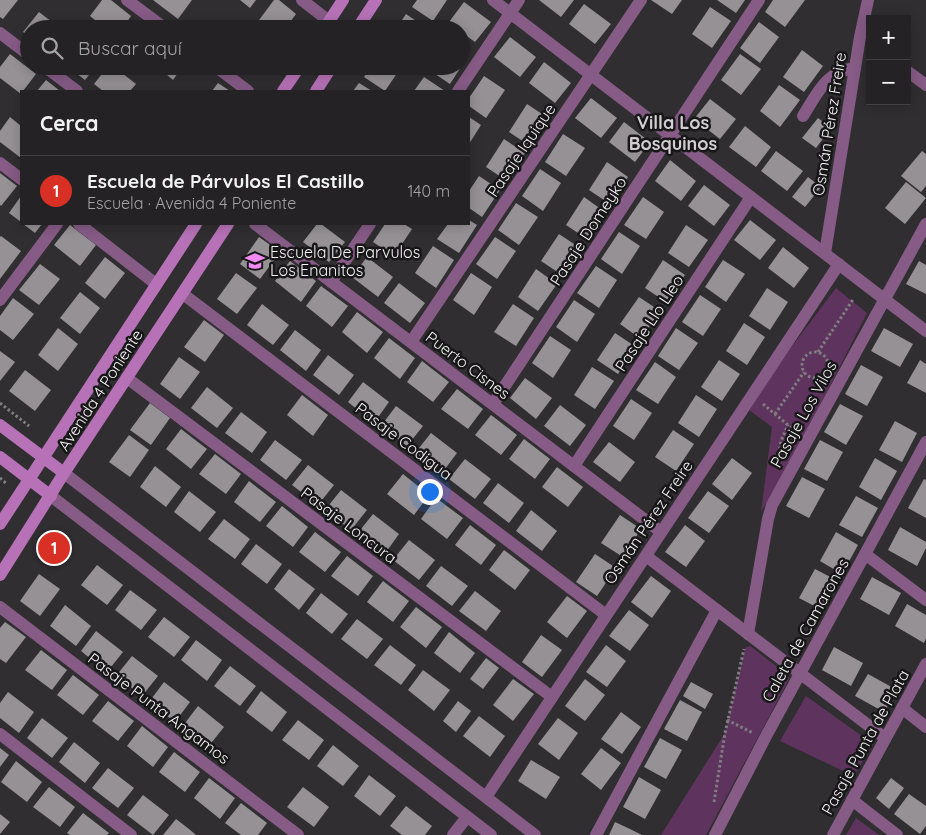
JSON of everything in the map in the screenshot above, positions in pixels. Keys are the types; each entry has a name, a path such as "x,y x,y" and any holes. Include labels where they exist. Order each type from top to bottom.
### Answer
{"street":[{"path":"128,0 154,20"},
{"path":"302,0 322,20"},
{"path":"330,20 343,0"},
{"path":"363,20 376,0"},
{"path":"493,0 926,331"},
{"path":"470,73 519,0"},
{"name":"Pasaje Iquique","path":"411,342 641,0"},
{"name":"Pasaje Domeyko","path":"493,404 759,0"},
{"name":"Osmán Pérez Freire","path":"825,253 855,68 865,40 868,0"},
{"path":"0,33 20,48"},
{"path":"803,116 824,84 832,76 841,70 855,68"},
{"path":"911,74 926,85"},
{"path":"56,75 75,90"},
{"path":"227,75 247,90"},
{"path":"284,90 294,75"},
{"path":"317,90 326,75"},
{"path":"459,90 469,75"},
{"path":"0,162 20,178"},
{"name":"Pasaje Llo Lleo","path":"574,466 751,197"},
{"name":"Pasaje Los Vilos","path":"748,634 772,505 926,224"},
{"path":"0,300 56,225"},
{"path":"80,225 156,284"},
{"name":"Avenida 4 Poniente","path":"0,524 195,225"},
{"name":"Avenida 4 Poniente","path":"0,575 64,473 227,225"},
{"name":"Puerto Cisnes","path":"256,225 661,532"},
{"path":"331,282 369,225"},
{"name":"Osmán Pérez Freire","path":"486,797 838,264"},
{"name":"Pasaje Codigua","path":"182,294 606,615"},
{"name":"Pasaje Loncura","path":"127,378 552,697"},
{"path":"0,425 535,835"},
{"name":"Caleta de Camarones","path":"715,835 765,738 926,442"},
{"path":"0,458 491,835"},
{"path":"865,554 926,600"},
{"path":"646,556 885,738"},
{"name":"Pasaje Punta Angamos","path":"0,607 298,835"},
{"path":"596,835 717,610"},
{"name":"Pasaje Punta de Plata","path":"833,835 926,664"},
{"path":"902,708 926,727"},
{"path":"0,734 131,835"},
{"path":"852,800 897,835"},
{"path":"453,835 467,817"}],"path":[{"path":"818,352 854,298"},
{"path":"814,351 818,352 826,357 829,364 824,375 816,378 804,372 802,363 806,355 814,351"},
{"path":"775,414 804,372"},
{"path":"752,395 788,426 808,439"},
{"path":"0,403 31,427"},
{"path":"776,466 781,441 788,426"},
{"path":"0,478 7,484"},
{"path":"714,807 727,720 748,634"},
{"path":"727,720 765,738"}],"shaded area":[{"path":"836,288 867,313 829,388 761,512 772,427 749,410 790,349"},
{"path":"750,646 788,675 789,679 706,835 661,835 725,733 745,648"},
{"path":"806,696 873,744 854,776 780,741"},
{"path":"856,818 879,835 846,835"}],"building":[{"path":"0,0 18,0 3,19 0,17"},
{"path":"102,0 111,0 131,16 128,20 95,20 90,16"},
{"path":"153,0 192,0 178,19"},
{"path":"240,0 256,0 250,8"},
{"path":"274,0 279,0 296,14 292,20 259,20"},
{"path":"417,0 447,0 434,20 412,7"},
{"path":"539,0 574,0 561,17"},
{"path":"651,0 682,0 672,14"},
{"path":"717,0 745,0 736,13"},
{"path":"773,0 805,0 785,27 765,12"},
{"path":"464,2 491,22 475,42 470,38 470,20 450,20"},
{"path":"584,4 611,24 595,44 569,24"},
{"path":"710,7 731,21 712,48 692,34"},
{"path":"39,12 49,20 33,20"},
{"path":"406,14 415,20 402,20"},
{"path":"759,22 779,37 760,63 740,48"},
{"path":"510,37 536,57 520,77 494,57"},
{"path":"802,50 823,66 804,92 783,77"},
{"path":"10,54 20,62 20,75 35,75 24,90 20,90 20,93 0,78 0,67"},
{"path":"740,54 761,69 741,95 721,80"},
{"path":"544,62 571,83 555,103 529,83"},
{"path":"79,75 89,75 85,80"},
{"path":"101,75 124,75 136,84 131,90 102,90 94,84"},
{"path":"167,75 177,75 173,80"},
{"path":"365,75 396,75 386,90 364,77"},
{"path":"436,75 456,75 450,84"},
{"path":"484,76 505,90 486,118 470,107 470,97"},
{"path":"424,77 444,90 415,90"},
{"path":"46,80 59,90 38,90"},
{"path":"218,83 228,90 213,90"},
{"path":"359,83 370,90 354,90"},
{"path":"779,85 800,100 780,127 760,111"},
{"path":"591,98 617,118 601,138 575,118"},
{"path":"710,99 736,119 720,139 694,119"},
{"path":"527,104 548,118 530,146 509,132"},
{"path":"10,117 20,125 20,157 0,142 0,131"},
{"path":"470,118 481,125 470,142"},
{"path":"818,118 831,128 816,148 802,138"},
{"path":"624,122 650,142 635,162 609,142"},
{"path":"745,126 771,147 756,167 729,147"},
{"path":"563,134 585,148 566,176 545,162"},
{"path":"504,139 525,153 507,181 486,167"},
{"path":"776,151 803,171 787,191 761,171"},
{"path":"922,151 926,154 926,186 921,192 901,176"},
{"path":"670,160 696,181 681,201 655,181"},
{"path":"607,162 628,177 610,204 589,190"},
{"path":"540,169 561,183 543,211 522,196"},
{"path":"0,173 17,186 1,206 0,205"},
{"path":"479,176 500,190 482,217 470,209 470,190"},
{"path":"808,177 821,187 805,207 792,197"},
{"path":"906,182 926,198 905,224 885,208"},
{"path":"704,185 730,205 714,226 688,206"},
{"path":"20,197 20,221 9,213"},
{"path":"584,197 605,212 587,239 566,225"},
{"path":"643,197 664,212 646,239 624,225"},
{"path":"516,203 538,217 519,245 498,230"},
{"path":"750,220 776,240 760,260 734,240"},
{"path":"470,221 477,225 459,253 437,239 447,225 470,225"},
{"path":"24,225 41,225 35,233"},
{"path":"70,225 96,245 80,266 54,245"},
{"path":"316,225 322,225 345,242 329,262 303,242"},
{"path":"384,225 406,225 412,229 394,256 373,242"},
{"path":"686,225 708,240 689,267 668,253"},
{"path":"619,232 640,246 622,274 601,259"},
{"path":"559,234 580,248 562,275 541,261"},
{"path":"0,237 21,251 0,279"},
{"path":"259,237 280,252 260,279 240,264"},
{"path":"495,237 516,251 497,279 476,264"},
{"path":"433,246 454,260 436,288 415,273"},
{"path":"783,247 809,268 794,288 768,268"},
{"path":"105,257 125,273 105,299 85,283"},
{"path":"367,257 393,277 378,297 352,277"},
{"path":"663,260 685,275 666,302 645,288"},
{"path":"723,260 745,274 726,302 705,287"},
{"path":"290,261 316,281 301,302 275,281"},
{"path":"919,261 926,265 926,294 906,284"},
{"path":"40,264 60,279 39,305 19,290"},
{"path":"596,266 617,280 599,308 577,293"},
{"path":"536,269 557,284 538,311 518,297"},
{"path":"236,273 257,288 237,314 217,299"},
{"path":"471,273 492,287 474,315 453,300"},
{"path":"399,283 425,303 410,323 384,303"},
{"path":"321,286 348,306 332,327 306,306"},
{"path":"767,288 788,302 770,330 749,316"},
{"path":"80,292 100,308 80,334 60,318"},
{"path":"700,295 721,309 703,336 682,322"},
{"path":"639,297 660,311 641,339 620,324"},
{"path":"13,298 34,314 13,340 0,330 0,316"},
{"path":"574,300 595,314 577,342 556,327"},
{"path":"262,304 289,325 273,345 247,325"},
{"path":"513,304 534,318 516,346 494,332"},
{"path":"357,312 383,332 367,353 342,332"},
{"path":"204,320 224,335 205,362 184,347"},
{"path":"744,323 765,337 747,365 726,351"},
{"path":"58,328 78,344 58,371 38,355"},
{"path":"676,328 698,343 679,370 658,356"},
{"path":"884,328 913,344 900,367 871,351"},
{"path":"295,330 321,350 306,371 280,350"},
{"path":"615,333 636,347 618,374 597,360"},
{"path":"550,336 571,350 553,378 532,363"},
{"path":"389,338 415,358 400,379 374,358"},
{"path":"0,351 15,362 0,381"},
{"path":"328,355 354,375 339,395 313,375"},
{"path":"179,357 200,372 180,399 160,384"},
{"path":"719,360 740,374 722,401 701,387"},
{"path":"920,360 926,364 926,393 907,383"},
{"path":"422,361 449,382 433,402 407,382"},
{"path":"655,362 676,377 658,404 636,390"},
{"path":"861,365 883,377 867,406 845,394"},
{"path":"592,367 614,381 595,409 574,395"},
{"path":"25,370 51,390 35,411 9,391"},
{"path":"525,378 552,398 536,419 510,398"},
{"path":"363,382 389,402 374,423 348,402"},
{"path":"207,387 233,408 217,428 191,408"},
{"path":"457,389 483,409 468,429 441,409"},
{"path":"302,395 328,415 313,436 287,415"},
{"path":"696,395 717,409 699,437 678,423"},
{"path":"631,399 652,413 634,440 613,426"},
{"path":"150,403 170,418 151,445 130,430"},
{"path":"840,404 863,416 846,445 824,432"},
{"path":"560,405 586,425 570,446 544,426"},
{"path":"396,406 423,426 407,446 381,426"},
{"path":"241,412 267,432 252,453 225,433"},
{"path":"491,415 517,435 501,455 475,435"},
{"path":"895,421 917,433 902,462 879,450"},
{"path":"181,429 207,449 191,469 166,449"},
{"path":"673,430 694,444 676,471 655,457"},
{"path":"431,433 457,453 442,473 415,453"},
{"path":"129,435 149,450 130,477 109,462"},
{"path":"524,439 550,459 535,479 509,459"},
{"path":"275,440 302,460 286,480 260,460"},
{"path":"820,440 843,452 827,481 804,469"},
{"path":"609,442 635,462 620,482 593,462"},
{"path":"215,454 241,474 226,494 199,474"},
{"path":"732,458 752,473 732,500 712,484"},
{"path":"875,458 897,471 881,500 859,487"},
{"path":"465,459 491,479 475,499 449,479"},
{"path":"308,465 334,485 318,505 292,485"},
{"path":"155,466 181,487 166,507 140,487"},
{"path":"557,467 583,487 568,507 542,487"},
{"path":"403,474 429,495 414,515 387,494"},
{"path":"802,477 825,489 809,518 786,506"},
{"path":"924,479 926,480 926,518 908,508"},
{"path":"249,481 276,502 260,522 234,502"},
{"path":"498,483 524,503 509,523 483,503"},
{"path":"341,490 367,510 351,530 325,510"},
{"path":"189,491 216,512 200,532 174,512"},
{"path":"708,491 729,506 709,533 688,518"},
{"path":"856,496 878,508 862,537 839,525"},
{"path":"436,498 463,518 447,539 421,519"},
{"path":"282,506 308,527 293,547 266,526"},
{"path":"531,510 557,531 542,551 516,531"},
{"path":"373,514 399,534 384,555 357,534"},
{"path":"620,515 641,529 623,557 601,543"},
{"path":"224,519 250,539 235,559 208,539"},
{"path":"470,525 496,545 481,565 455,545"},
{"path":"685,525 705,541 686,567 665,552"},
{"path":"900,527 926,542 926,548 917,566 888,550"},
{"path":"315,532 341,552 325,572 299,552"},
{"path":"836,532 858,545 842,574 820,561"},
{"path":"409,540 435,560 419,580 393,560"},
{"path":"256,544 282,564 267,584 241,564"},
{"path":"504,550 530,570 515,590 489,570"},
{"path":"595,554 616,568 597,596 576,582"},
{"path":"347,556 373,576 358,596 331,576"},
{"path":"97,565 123,585 107,605 81,585"},
{"path":"441,566 468,586 452,606 426,586"},
{"path":"289,569 315,589 299,610 274,589"},
{"path":"815,569 838,581 822,610 799,598"},
{"path":"39,574 60,589 40,616 20,601"},
{"path":"651,576 671,591 652,618 631,602"},
{"path":"872,577 901,593 889,615 860,599"},
{"path":"383,581 409,601 393,622 367,602"},
{"path":"130,590 157,610 141,630 115,610"},
{"path":"475,591 501,611 486,631 459,611"},
{"path":"321,593 348,614 332,634 306,613"},
{"path":"567,596 587,611 567,638 547,622"},
{"path":"907,604 926,615 926,638 924,643 895,626"},
{"path":"65,605 91,626 76,646 50,626"},
{"path":"416,607 442,627 426,648 400,627"},
{"path":"629,610 649,625 630,651 609,636"},
{"path":"164,617 190,637 174,657 148,637"},
{"path":"357,619 383,639 367,659 341,639"},
{"path":"5,622 26,637 6,663 0,659 0,628"},
{"path":"96,631 123,652 107,672 81,651"},
{"path":"449,632 475,653 460,673 434,653"},
{"path":"541,635 562,650 542,677 522,662"},
{"path":"196,640 222,660 207,681 181,660"},
{"path":"390,645 416,665 401,685 374,665"},
{"path":"606,645 626,661 607,687 586,672"},
{"path":"834,647 863,663 851,686 822,670"},
{"path":"41,650 67,670 52,690 25,670"},
{"path":"132,656 158,676 142,696 116,676"},
{"path":"486,658 499,668 483,689 470,679"},
{"path":"230,666 256,686 240,706 214,686"},
{"path":"423,670 450,690 434,711 408,690"},
{"path":"868,674 897,690 884,712 855,696"},
{"path":"73,675 99,695 83,715 57,695"},
{"path":"513,679 534,694 513,721 493,705"},
{"path":"585,679 605,695 585,721 565,706"},
{"path":"164,682 190,702 175,722 149,702"},
{"path":"691,682 713,694 705,709 683,696"},
{"path":"261,691 287,712 272,732 246,712"},
{"path":"8,692 34,712 19,733 0,718 0,703"},
{"path":"680,700 702,712 687,741 664,729"},
{"path":"108,701 134,721 118,741 92,721"},
{"path":"458,701 471,711 456,732 443,721"},
{"path":"198,706 224,727 208,747 182,727"},
{"path":"621,712 641,727 622,754 601,739"},
{"path":"479,716 505,736 490,757 463,736"},
{"path":"42,718 68,738 52,758 27,738"},
{"path":"558,718 578,733 559,760 538,744"},
{"path":"298,720 324,740 309,760 282,740"},
{"path":"142,726 168,747 153,767 127,746"},
{"path":"660,738 682,750 666,779 644,767"},
{"path":"74,742 100,763 85,783 59,762"},
{"path":"333,745 359,766 343,786 317,766"},
{"path":"0,748 9,755 0,767"},
{"path":"601,748 621,763 601,790 581,774"},
{"path":"174,752 200,772 185,792 159,772"},
{"path":"531,760 560,777 546,799 518,781"},
{"path":"16,761 42,782 27,802 1,782"},
{"path":"108,768 134,788 118,808 92,788"},
{"path":"369,775 396,796 380,816 354,796"},
{"path":"639,777 661,790 645,819 623,807"},
{"path":"209,778 235,798 220,819 194,798"},
{"path":"891,778 904,788 889,809 876,798"},
{"path":"49,787 75,807 60,827 33,807"},
{"path":"303,787 329,807 314,827 287,807"},
{"path":"909,794 926,806 926,826 920,834 894,814"},
{"path":"143,795 169,815 153,835 127,815"},
{"path":"241,803 267,823 258,835 241,835 225,823"},
{"path":"406,806 432,826 425,835 402,835 390,826"},
{"path":"83,813 109,833 107,835 70,835 67,833"},
{"path":"0,814 10,822 0,834"},
{"path":"176,819 189,829 196,835 163,835"},
{"path":"615,822 630,829 642,835 609,835"}],"place":[{"name":"Escuela De Parvulos Los Enanitos","path":"255,261"},
{"name":"Escuela de Párvulos El Castillo","path":"54,548"}],"district":[{"name":"Villa Los Bosquinos","path":"673,132"}]}
